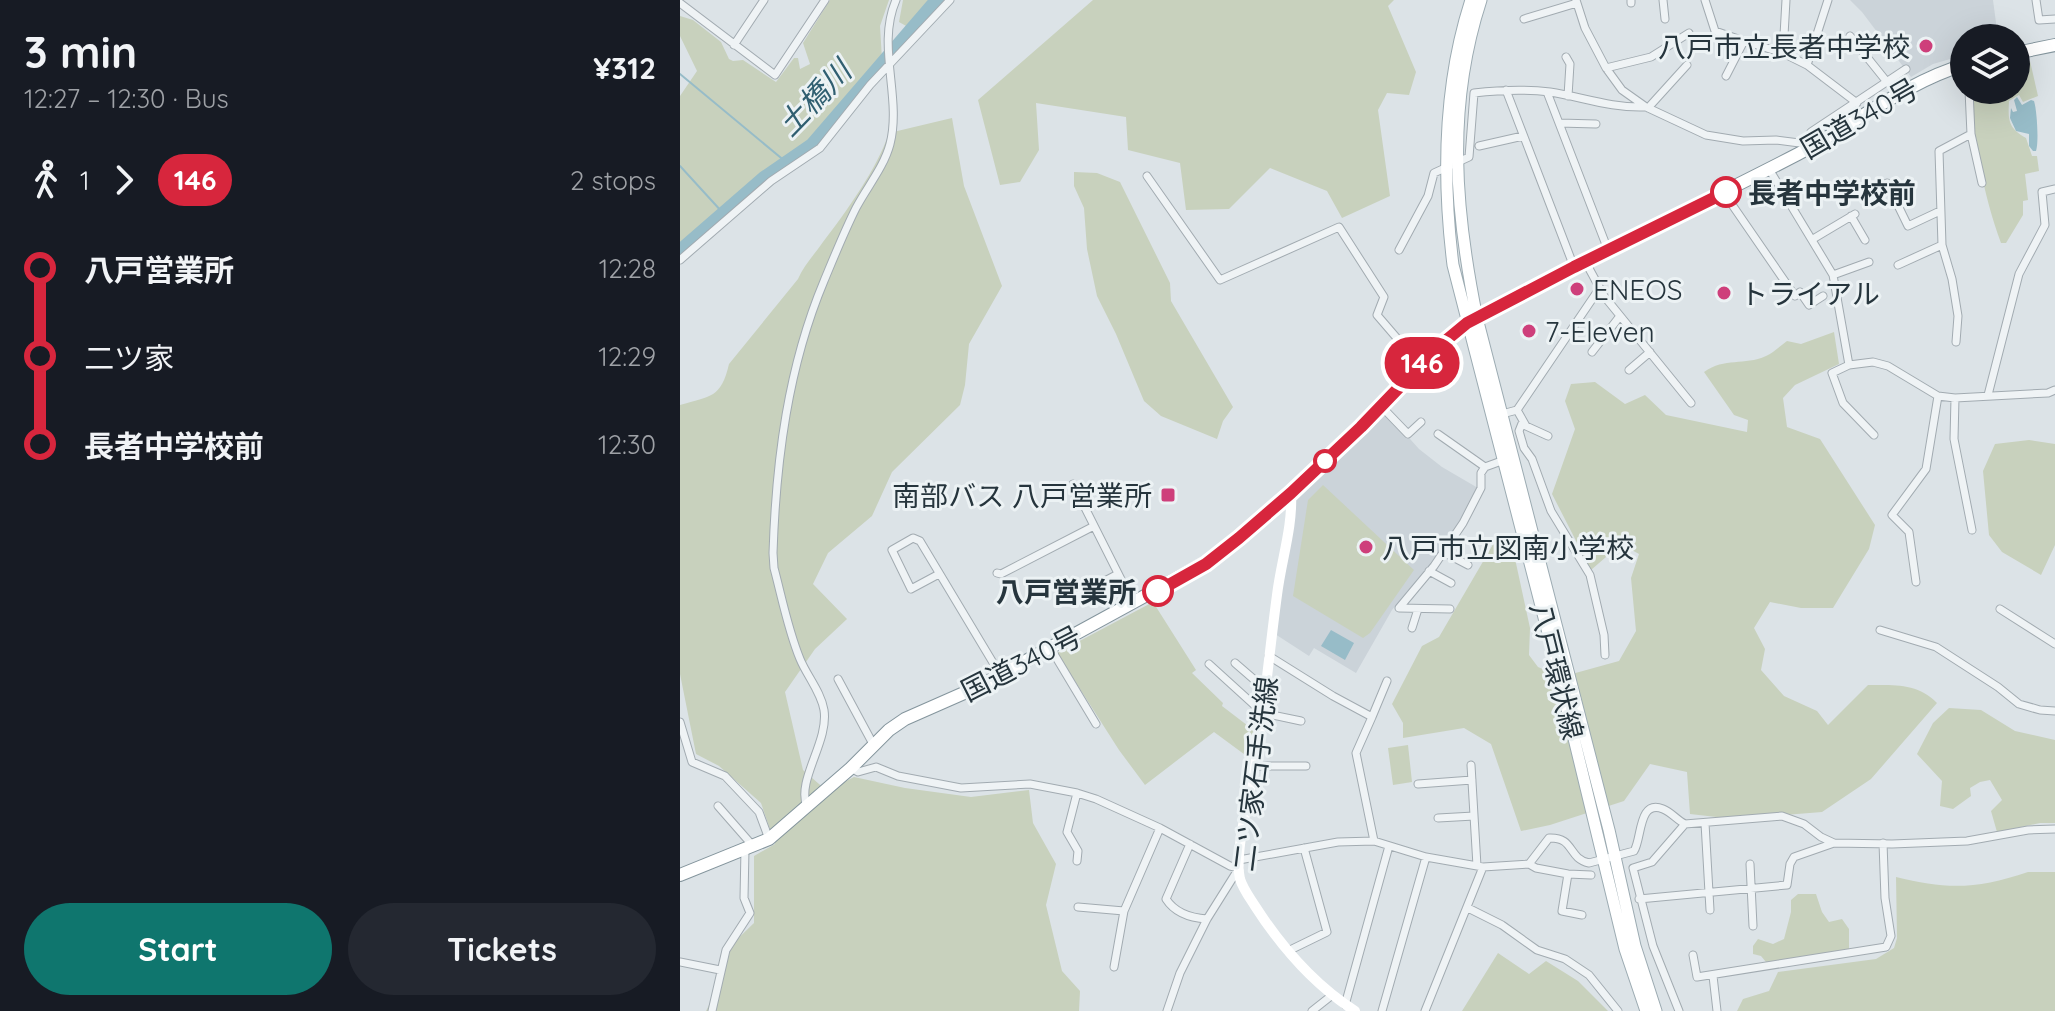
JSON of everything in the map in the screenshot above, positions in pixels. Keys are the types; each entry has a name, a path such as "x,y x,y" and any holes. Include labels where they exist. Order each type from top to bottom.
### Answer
{"highway":[{"path":"2030,50 2055,45"},
{"name":"国道340号","path":"680,875 769,839 851,768 873,744 905,719 1001,676 1218,556 1291,493 1420,365 1472,320 1724,193 1815,145 1915,85 1950,69"}],"main road":[{"name":"八戸環状線","path":"1471,0 1455,61 1451,165 1472,320 1610,858 1656,1011"},
{"name":"八戸環状線","path":"1451,165 1468,53 1481,0"},
{"name":"八戸環状線","path":"1472,320 1502,414 1508,459"},
{"name":"八戸環状線","path":"1610,858 1625,949 1646,1011"}],"street":[{"path":"734,45 764,0"},
{"path":"680,3 775,75 825,0"},
{"path":"807,807 804,800 806,788 824,732 824,710 799,658 774,568 778,459 804,332 855,210 889,147 892,124 888,32 896,0"},
{"path":"680,260 771,181 820,148 870,85 950,0"},
{"path":"1663,0 1665,19"},
{"path":"1705,0 1715,31 1783,53 1807,65 1857,103"},
{"path":"1783,53 1786,0"},
{"path":"1807,65 1828,0"},
{"path":"2036,0 2039,20 2055,19"},
{"path":"1524,19 1577,1 1585,28 1606,68 1622,90 1647,108 1706,135 1743,141 1776,140 1815,145 1811,132 1906,69"},
{"path":"1606,68 1651,57 1689,33"},
{"path":"1850,36 1887,82"},
{"path":"1726,76 1744,41"},
{"path":"1566,57 1570,64 1568,96"},
{"path":"1399,250 1428,196 1434,173 1469,157 1474,93 1506,90 1547,92 1623,107 1647,108 1687,65"},
{"path":"1506,90 1579,264 1691,403"},
{"path":"1547,92 1608,250"},
{"path":"1970,104 1971,134 1982,183"},
{"path":"1559,123 1596,124"},
{"path":"1956,342 1958,316 1942,245 1939,151 1971,134"},
{"path":"1479,146 1523,136"},
{"path":"1769,169 1833,275 1849,365"},
{"path":"1147,176 1220,280 1339,227 1384,297 1377,315 1420,365"},
{"path":"1887,183 1908,226 1940,211"},
{"path":"1988,395 2019,274 2045,225 2042,192 2055,189"},
{"path":"1724,193 1795,296 1800,292 1809,305 1823,296"},
{"path":"1813,239 1853,215 1865,240"},
{"path":"1898,265 1942,245"},
{"path":"1833,275 1869,262"},
{"path":"1502,414 1517,410 1599,289"},
{"path":"1592,352 1620,316"},
{"path":"1629,370 1650,352"},
{"path":"1874,435 1843,403 1832,373 1849,365 1873,362 1888,366 1938,396 1955,398 2048,393 2055,390"},
{"path":"1916,582 1909,532 1892,515 1926,469 1938,396"},
{"path":"1955,398 1954,439 1972,530"},
{"path":"1381,406 1408,434 1421,422"},
{"path":"1517,410 1528,427 1548,436"},
{"path":"1523,421 1519,431 1524,448 1532,459 1551,511 1590,575 1604,635 1605,655"},
{"path":"1438,434 1485,467"},
{"path":"1450,609 1399,608 1463,523 1481,488 1481,473 1485,467 1508,459"},
{"path":"1073,484 1133,604"},
{"name":"二ツ家石手洗線","path":"1291,493 1292,510 1239,864 1241,884 1288,951 1331,996 1355,1011"},
{"path":"997,573 1001,574 1094,526"},
{"path":"939,574 911,589 892,550 913,538 917,539 939,574 1001,676"},
{"path":"1443,552 1468,565"},
{"path":"1429,571 1451,583"},
{"path":"1076,596 1118,574"},
{"path":"1412,628 1418,609"},
{"path":"2000,609 2055,644"},
{"path":"1880,630 1936,647 2019,704 2055,711"},
{"path":"1051,649 1096,724"},
{"path":"1269,656 1372,717"},
{"path":"1235,663 1265,689"},
{"path":"1209,664 1263,713 1301,721"},
{"path":"838,679 873,744"},
{"path":"1374,841 1356,753 1387,681"},
{"path":"680,722 692,762 725,776 759,812 769,839"},
{"path":"1425,1011 1468,908 1480,866 1471,765"},
{"path":"1255,766 1306,766"},
{"path":"851,768 858,772 876,767 898,776 961,788 1030,784 1077,793 1160,828 1230,866 1338,842 1374,841 1426,857 1480,866 1529,864 1568,874 1591,875"},
{"path":"1418,784 1472,780"},
{"path":"1077,793 1067,832 1078,851 1077,861"},
{"path":"712,1011 726,950 750,913 744,898 749,848 718,806"},
{"path":"1529,864 1549,838 1560,837 1567,842 1582,862 1589,863 1634,851 1642,820 1650,810 1663,809 1685,824 1782,816 1804,824 1834,843"},
{"path":"1438,818 1474,816"},
{"path":"1705,823 1710,910"},
{"path":"1679,1011 1653,946 1633,868 1652,862 1685,824"},
{"path":"1114,967 1124,911 1160,828"},
{"path":"1639,899 1787,885 1794,857 1834,843 1967,841 2028,830 2055,829"},
{"path":"1693,955 1697,977 1886,947 1891,936 1885,898 1883,843"},
{"path":"1190,844 1166,899 1173,908 1194,918 1207,919"},
{"path":"1345,1005 1389,846"},
{"path":"1288,951 1327,932 1304,848"},
{"path":"1382,1011 1426,857"},
{"path":"1167,1011 1180,973 1239,864"},
{"path":"1750,864 1753,926"},
{"path":"1568,874 1562,911 1582,915"},
{"path":"1078,907 1124,911"},
{"path":"1468,908 1502,925 1537,950 1565,959 1589,975 1618,1011"},
{"path":"680,962 720,970"},
{"path":"1713,976 1717,1011"},
{"path":"1312,1011 1331,996"}],"shaded area":[{"name":"八戸市立長者中学校","path":"1850,0 1993,0 1996,24 1950,24 1950,59 1933,64 1911,77"},
{"name":"八戸市立図南小学校","path":"1385,411 1419,449 1478,488 1471,505 1440,553 1392,610 1356,673 1314,648 1309,656 1275,634 1296,496"}],"green space":[{"path":"830,0 889,0 880,26 882,59 810,143 725,206 680,252 680,96 697,71 680,36 680,16 693,20 721,42 729,59 743,60 776,82 794,58 798,58 800,69 810,64 803,43"},
{"path":"903,0 934,0 908,27 899,22"},
{"path":"1093,0 1394,0 1388,6 1416,72 1409,95 1387,93 1378,110 1390,196 1342,218 1327,191 1270,168 1229,209 1186,210 1180,163 1128,150 1126,117 1036,103 1039,150 1020,182 1000,185 978,100"},
{"path":"2030,61 2038,96 2030,99"},
{"path":"1973,104 2009,104 2012,127 2026,138 2032,156 2037,156 2039,171 2025,174 2028,200 2023,201 2023,215 2006,243 2001,243 1989,206 1974,128"},
{"path":"952,118 964,186 1002,286 969,344 960,405 892,472 872,516 828,553 813,584 847,619 815,649 785,692 803,770 827,791 854,777 971,797 1029,790 1033,823 1056,864 1046,905 1062,971 1080,991 1079,1011 706,1011 723,953 754,923 754,856 775,844 761,803 719,766 696,754 680,674 680,405 707,397 718,390 729,364 798,279 851,204 877,161 889,133"},
{"path":"1074,172 1097,173 1120,182 1170,283 1171,301 1233,407 1223,421 1217,439 1161,416 1144,401 1097,296 1087,249 1084,208 1074,186"},
{"path":"1834,332 1839,364 1795,385 1783,398 1787,427 1820,439 1875,525 1869,549 1833,608 1801,608 1770,602 1754,628 1765,649 1761,670 1784,696 1817,711 1828,725 1868,685 1896,685 1914,689 1937,703 1871,779 1822,812 1734,819 1690,814 1687,772 1650,764 1624,801 1521,831 1491,744 1464,728 1403,738 1403,723 1392,704 1422,646 1439,637 1495,541 1514,554 1530,628 1529,655 1538,667 1561,677 1619,661 1636,631 1631,578 1639,554 1621,544 1591,570 1552,494 1575,429 1565,401 1571,384 1595,382 1625,404 1645,395 1666,415 1747,432 1748,420 1734,415 1704,372 1719,365 1766,356 1787,341 1801,344"},
{"path":"2029,440 2055,444 2055,545 2041,575 2002,552 1989,535 1983,471 1995,444"},
{"path":"1323,485 1414,570 1370,633 1363,638 1293,596 1308,500"},
{"path":"1153,602 1196,670 1192,673 1223,703 1222,706 1256,732 1252,760 1214,732 1145,785 1057,653"},
{"path":"1949,708 1981,710 2015,731 2055,740 2055,823 1997,832 1991,811 2002,800 1990,780 1970,788 1971,796 1953,809 1940,806 1942,781 1917,754 1933,723"},
{"path":"1408,745 1412,782 1393,785 1388,748"},
{"path":"2028,872 2055,872 2055,1011 1737,1011 1743,999 1769,991 1778,972 1876,959 1894,948 1897,938 1896,877 1962,886 1993,882"},
{"path":"1798,894 1816,894 1829,922 1842,919 1849,929 1849,950 1766,962 1761,956 1753,954 1753,946 1758,939 1773,944 1784,939 1791,900"},
{"path":"1498,953 1529,974 1546,961 1578,981 1608,1011 1462,1011"}],"water":[{"path":"2034,101 2036,151 2029,146 2029,134 2016,131 2010,118 2011,108 2013,112 2017,111 2015,104"},
{"path":"1331,630 1354,643 1345,660 1321,646"}],"waterway":[{"name":"土橋川","path":"680,251 764,178 812,145 937,0"},
{"path":"680,74 786,162"},
{"path":"680,166 723,213"}],"bus line":[{"name":"146","path":"1158,591 1218,556 1291,493 1361,427 1438,347 1467,323 1726,192"}],"place":[{"name":"八戸市立長者中学校","path":"1926,46"},
{"name":"長者中学校前","path":"1726,192"},
{"name":"ENEOS","path":"1577,289"},
{"name":"トライアル","path":"1724,293"},
{"name":"7-Eleven","path":"1529,331"},
{"name":"南部バス 八戸営業所","path":"1168,495"},
{"name":"八戸市立図南小学校","path":"1366,547"},
{"name":"八戸営業所","path":"1158,591"}]}
